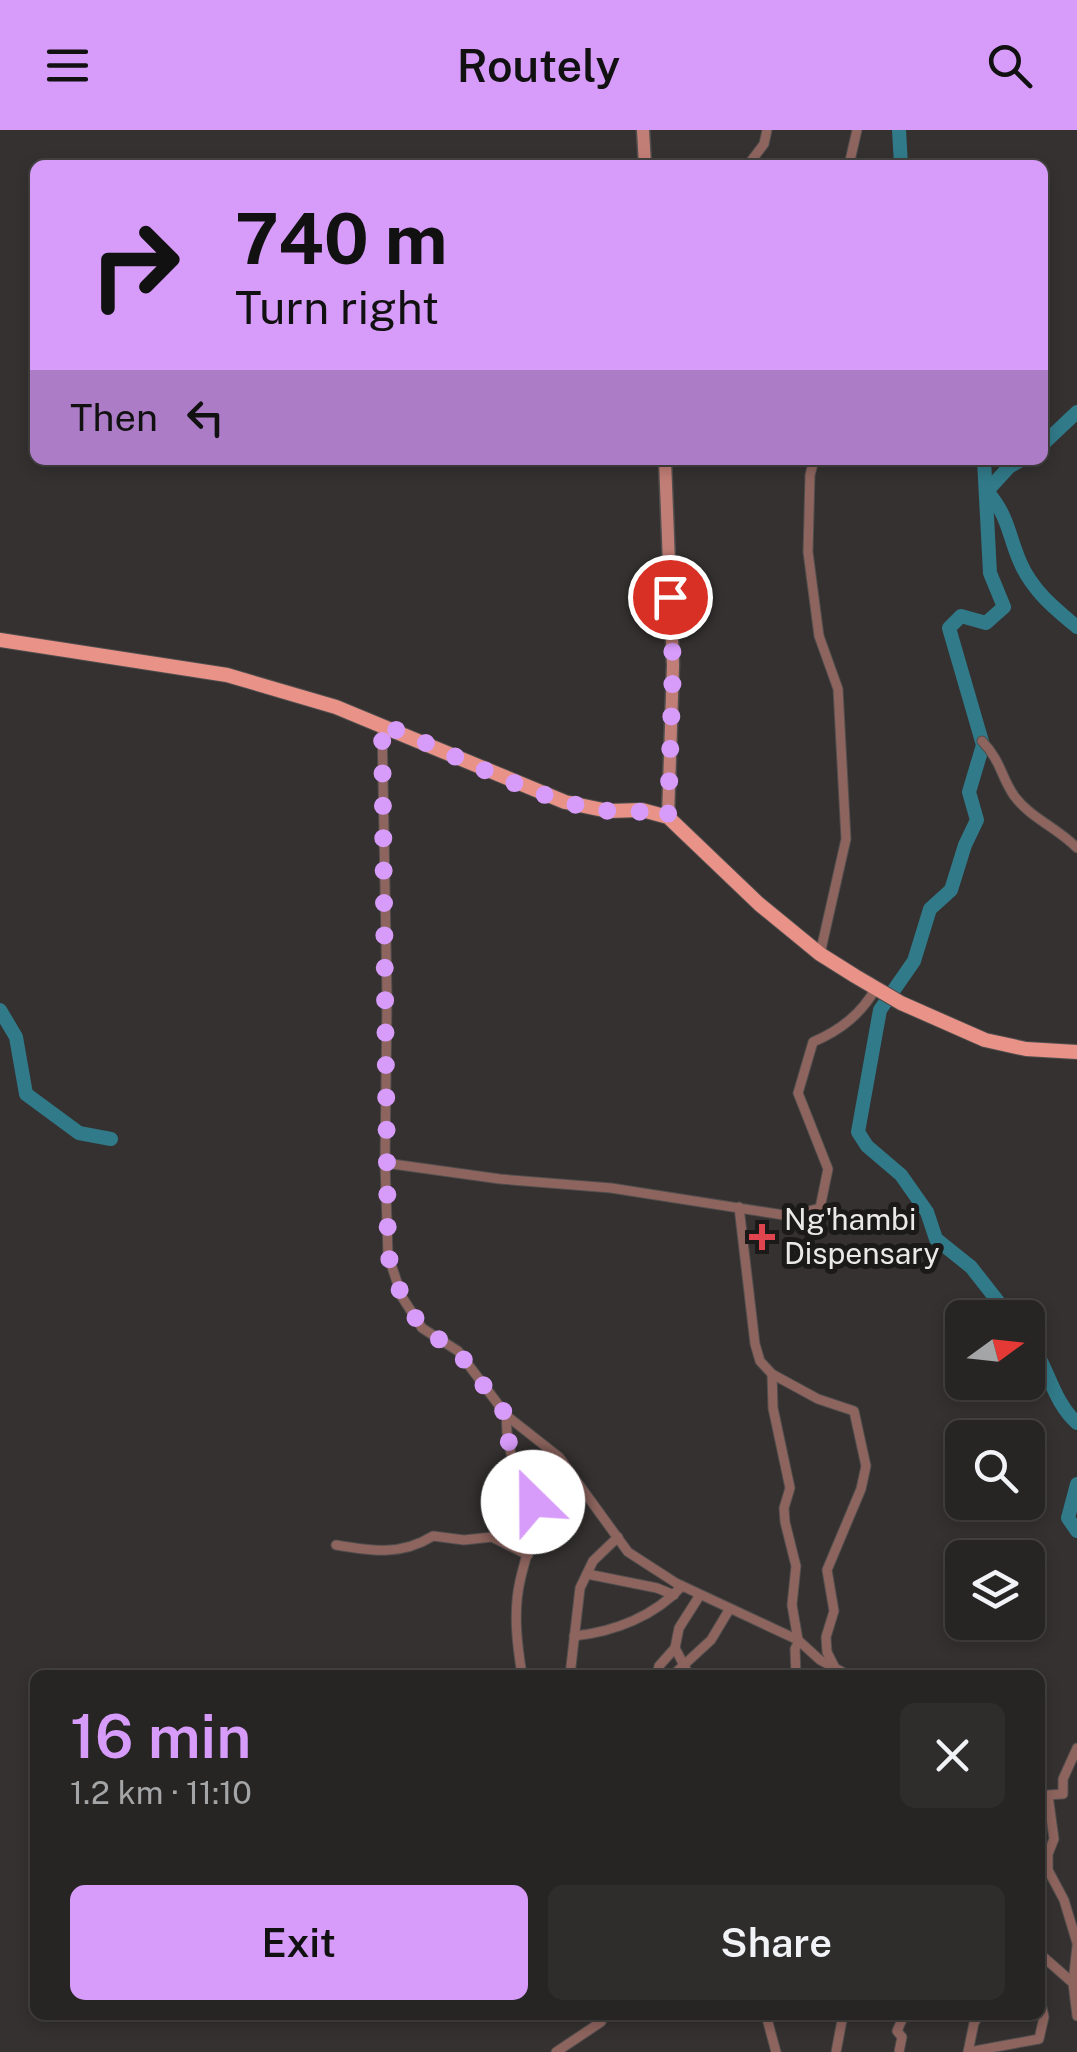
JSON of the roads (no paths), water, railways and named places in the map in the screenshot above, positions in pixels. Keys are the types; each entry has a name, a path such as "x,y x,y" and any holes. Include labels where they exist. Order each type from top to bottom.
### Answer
{"main road":[{"path":"0,640 227,675 382,724 566,802 608,812 642,810 668,817 759,904 820,954 888,995 984,1040 1026,1049 1077,1052"}],"street":[{"path":"643,130 645,160"},
{"path":"752,160 764,144 767,130"},
{"path":"851,160 857,130"},
{"path":"664,465 673,666 668,817"},
{"path":"813,465 808,552 818,636 838,688 846,839 820,954"},
{"path":"382,724 388,1255 402,1297 422,1328 458,1352 507,1416 559,1457 628,1552 678,1590"},
{"path":"982,742 997,757 1012,793 1032,815 1063,833 1077,848"},
{"path":"385,1162 500,1179 610,1188 790,1216 820,1208 828,1170 798,1093 813,1042 837,1031 848,1018 888,995"},
{"path":"739,1207 760,1361 772,1374 818,1399 854,1411 866,1459 861,1488 827,1570 834,1612 826,1637 827,1652 835,1668"},
{"path":"772,1374 772,1408 790,1488 784,1522 796,1566 792,1605 798,1641 794,1649 796,1670"},
{"path":"507,1416 506,1429 517,1471 527,1483 533,1502 532,1547 520,1582 516,1611 522,1670"},
{"path":"336,1545 377,1553 418,1546 433,1536 464,1540 492,1537 528,1555"},
{"path":"571,1670 580,1588 592,1560 618,1537"},
{"path":"587,1574 700,1594 798,1641 839,1670"},
{"path":"574,1636 623,1624 667,1603 678,1590"},
{"path":"658,1670 675,1648 679,1628 700,1594"},
{"path":"675,1648 687,1670 712,1640 729,1610"},
{"path":"1077,1748 1063,1779 1063,1794 1048,1795 1054,1840 1047,1860 1077,1944 1073,1983 1077,2016"},
{"path":"1045,1958 1073,1983"},
{"path":"556,2052 601,2020"},
{"path":"767,2020 776,2052"},
{"path":"836,2052 842,2020"},
{"path":"899,2052 902,2037 898,2031 902,2020"},
{"path":"978,2020 968,2052 1039,2039"},
{"path":"1041,2052 1043,2020"}],"waterway":[{"path":"899,130 901,160"},
{"path":"1048,439 1077,412"},
{"path":"984,465 990,573 1004,607 986,623 961,616 949,628 983,745 969,792 977,820 951,890 930,909 914,961 880,1010 858,1132 867,1146 901,1175 927,1212 936,1239 971,1267 997,1300"},
{"path":"1012,465 987,491 1004,518 1031,581 1077,627"},
{"path":"0,1010 16,1037 26,1094 79,1133 111,1139"},
{"path":"1045,1368 1062,1404 1077,1423"},
{"path":"1077,1484 1068,1518 1077,1531"}],"place":[{"name":"Ng'hambi Dispensary","path":"762,1237"}]}
